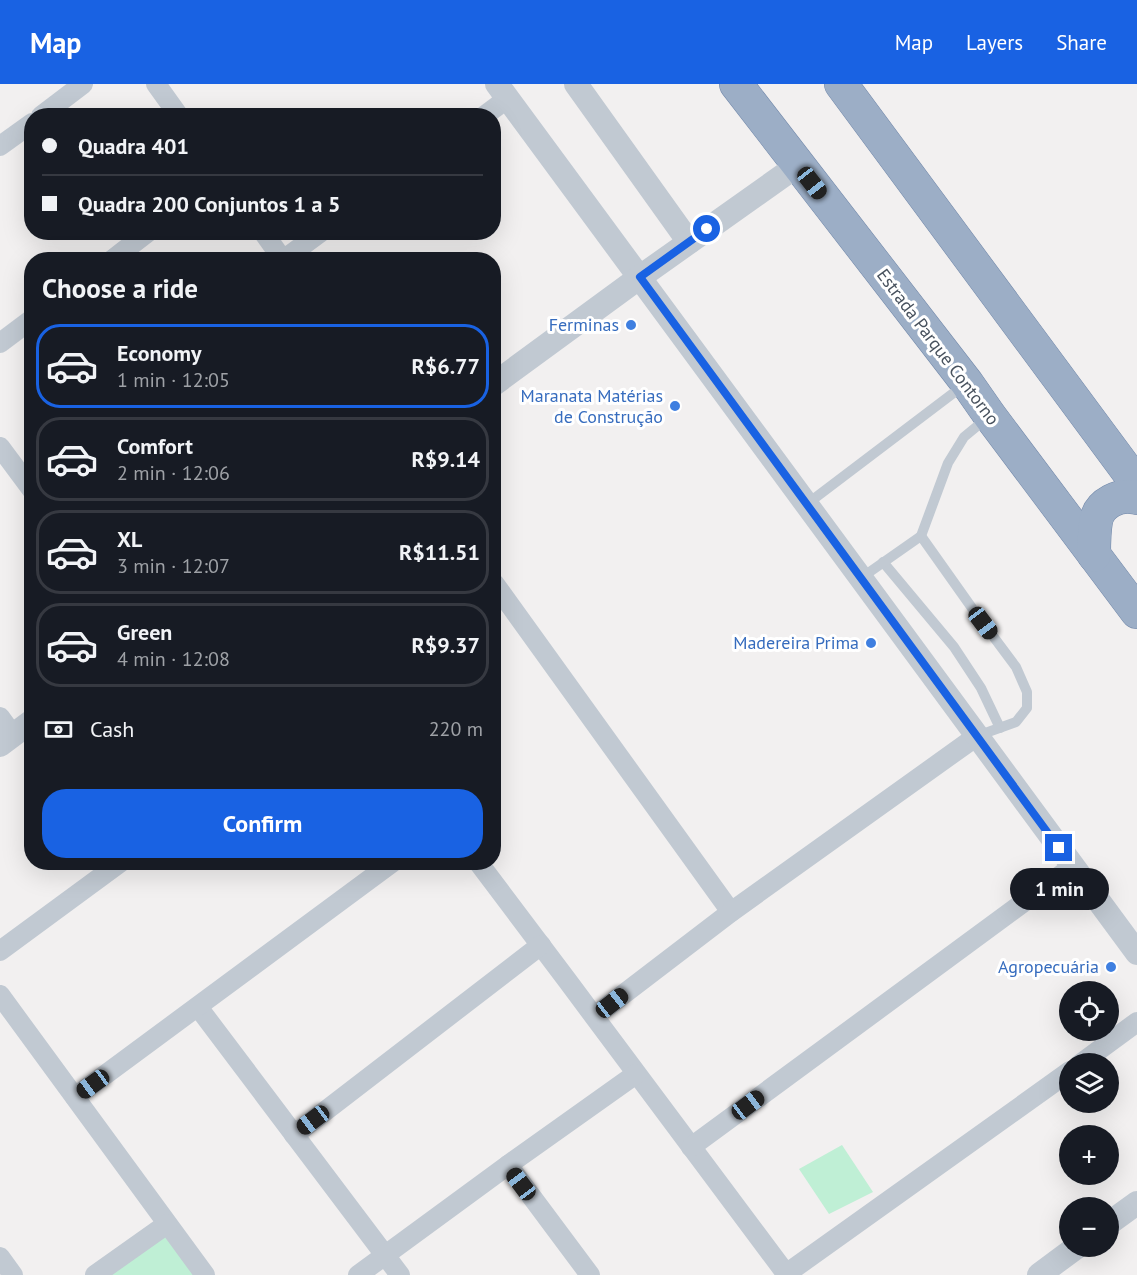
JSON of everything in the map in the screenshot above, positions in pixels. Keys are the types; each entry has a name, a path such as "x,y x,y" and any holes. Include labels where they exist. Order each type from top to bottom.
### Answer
{"highway":[{"name":"Estrada Parque Contorno","path":"736,84 967,383 1137,612"},
{"path":"841,84 1137,484"},
{"path":"1094,555 1096,518 1104,506 1116,498 1130,496 1137,498"}],"street":[{"path":"52,108 83,84"},
{"path":"156,84 173,108"},
{"path":"576,84 689,242"},
{"path":"490,108 503,91 1137,953"},
{"path":"0,146 24,129"},
{"path":"501,379 798,165"},
{"path":"122,252 138,240"},
{"path":"294,252 310,240"},
{"path":"0,343 24,325"},
{"path":"0,447 24,479"},
{"path":"501,593 731,912"},
{"path":"595,1016 731,912 977,735"},
{"path":"691,1147 1073,866"},
{"path":"0,951 110,870"},
{"path":"75,1097 382,870"},
{"path":"484,870 787,1275 1059,1079"},
{"path":"294,1135 541,945"},
{"path":"0,995 205,1275"},
{"path":"198,1007 400,1275"},
{"path":"1095,1053 1137,1022"},
{"path":"358,1275 636,1074"},
{"path":"508,1165 590,1275"},
{"path":"1119,1216 1137,1203"},
{"path":"94,1275 167,1224"},
{"path":"0,1257 13,1275"},
{"path":"1039,1275 1063,1257"}],"lane":[{"path":"807,504 967,383"},
{"path":"861,578 921,536 948,463 964,437 990,416"},
{"path":"921,536 1016,667 1027,692 1027,708 1016,722 977,735"},
{"path":"883,562 954,647 981,688 1000,728"}],"green space":[{"path":"842,1145 873,1192 829,1214 799,1169"},
{"path":"164,1235 194,1275 109,1275"}],"place":[{"name":"Ferminas","path":"631,325"},
{"name":"Maranata Matérias de Construção","path":"675,406"},
{"name":"Madereira Prima","path":"871,643"},
{"name":"Agropecuária","path":"1111,967"}],"route":[{"path":"707,229 640,277 1059,848"}]}
